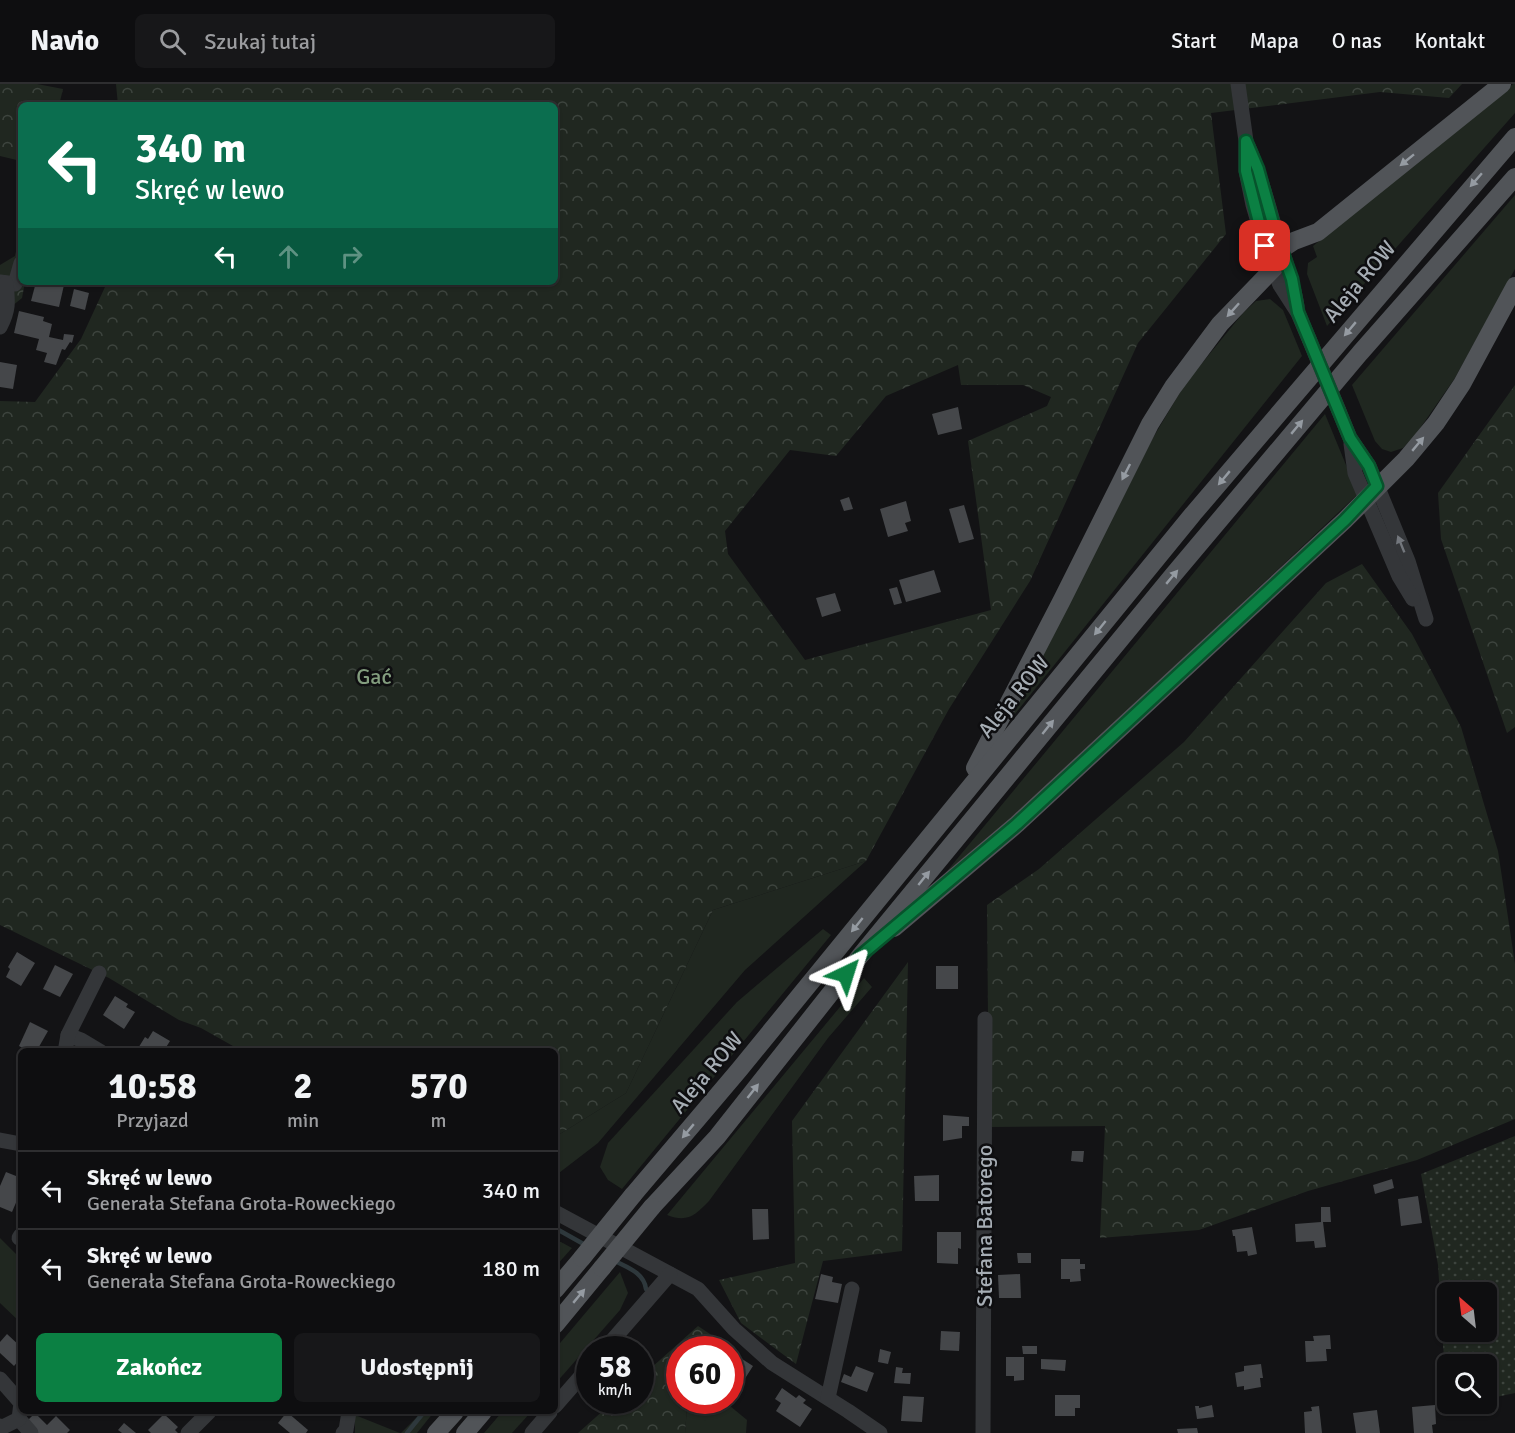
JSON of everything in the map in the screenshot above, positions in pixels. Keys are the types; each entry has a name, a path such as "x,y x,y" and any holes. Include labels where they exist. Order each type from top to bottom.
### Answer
{"main road":[{"path":"960,798 1150,424 1173,387 1209,339 1250,291 1274,268 1281,249 1294,241 1318,232 1502,84"},
{"name":"Aleja ROW","path":"558,1286 739,1070 1193,514 1515,137"},
{"name":"Aleja ROW","path":"558,1321 652,1207 717,1137 860,956 1181,565 1360,353 1515,177"},
{"path":"860,956 1017,824 1406,459 1436,423 1462,384 1515,286"},
{"path":"436,1433 452,1414"},
{"path":"465,1433 481,1414"}],"street":[{"path":"1238,84 1246,141 1246,171 1253,205 1274,268 1280,285 1298,312 1350,438 1355,473 1372,493 1408,561 1426,619 1399,576 1372,493"},
{"path":"1246,141 1258,169 1292,279 1298,312"},
{"path":"0,327 7,314 8,300 3,282 15,284 18,274"},
{"path":"66,1048 68,1035 99,973"},
{"name":"Stefana Batorego","path":"983,1433 986,1019"},
{"path":"68,1035 94,1048"},
{"path":"0,1140 18,1143"},
{"path":"558,1214 698,1288 734,1329 772,1363 880,1433"},
{"path":"616,1336 670,1274"},
{"path":"828,1398 852,1289"},
{"path":"0,1379 18,1400"},
{"path":"558,1403 576,1382"},
{"path":"20,1414 19,1419 31,1433"},
{"path":"188,1433 208,1414"},
{"path":"343,1433 346,1430 349,1414"},
{"path":"532,1433 548,1414"},
{"path":"0,1426 3,1427 19,1419"}],"green space":[{"path":"0,84 37,84 63,89 60,102 18,102 18,160 0,156"},
{"name":"Gać","path":"116,84 1462,84 1449,98 1380,92 1211,113 1226,234 1138,343 1030,581 949,709 866,861 713,910 626,1093 558,1135 558,1048 239,1048 201,1028 179,1020 109,978 0,925 0,401 35,402 81,339 105,285 558,285 558,102 118,102","holes":["958,365 961,385 1023,385 1051,397 1047,406 968,441 991,610 805,660 728,554 725,531 790,450 836,456 886,396"]},
{"path":"1515,84 1515,113 1327,326 1307,274 1308,263 1317,257 1313,246"},
{"path":"1515,195 1515,269 1455,378 1416,434 1403,448 1391,452 1382,449 1375,441 1352,385"},
{"path":"18,243 18,285 24,285 22,298 2,314 0,312 0,265 15,256"},
{"path":"1270,299 1283,310 1302,356 1007,724 1144,453 1185,384 1243,313 1256,301"},
{"path":"1515,385 1515,727 1507,733 1441,539 1438,493"},
{"path":"1325,414 1358,494 1096,741 928,894"},
{"path":"1362,564 1412,634 1461,727 1498,851 1515,964 1515,1119 1417,1160 1308,1191 1199,1230 1100,1238 1105,1126 989,1127 987,905 1039,869 1184,742 1326,583"},
{"path":"866,861 745,970 598,1143 558,1174 558,1135 626,1093 713,910"},
{"path":"823,929 831,935 622,1189 608,1180 600,1167 608,1143 737,1002"},
{"path":"908,962 902,1251 823,1261 796,1364 741,1323 719,1280 795,1263 792,1121"},
{"path":"864,978 872,987 828,1038 709,1201 686,1218 667,1215"},
{"path":"1515,1136 1515,1393 1497,1397 1497,1354 1444,1354 1443,1342 1497,1342 1497,1282 1439,1282 1421,1174"},
{"path":"0,1238 18,1256 18,1320 0,1303"},
{"path":"558,1242 572,1248 558,1264"},
{"path":"620,1272 628,1293 620,1310 597,1336 576,1336 576,1360 558,1381 558,1345"},
{"path":"698,1326 713,1336 687,1336"},
{"path":"666,1355 666,1414 686,1414 685,1433 578,1433 599,1414 654,1414 654,1365"},
{"path":"420,1414 432,1414 417,1433 401,1433"},
{"path":"500,1414 529,1414 512,1433 484,1433"},
{"path":"686,1414 740,1414 747,1420 746,1433 685,1433"},
{"path":"355,1415 400,1433 355,1433"}],"building":[{"path":"35,285 64,285 59,307 31,301"},
{"path":"74,289 89,293 85,310 70,306"},
{"path":"19,311 44,317 43,321 52,324 49,337 63,340 64,334 74,335 72,343 70,342 65,350 62,349 56,365 44,362 47,353 36,350 39,339 14,333"},
{"path":"0,362 17,365 13,389 0,387"},
{"path":"958,407 962,429 938,435 932,414"},
{"path":"849,497 853,509 844,511 840,500"},
{"path":"906,501 911,521 905,523 908,531 888,537 880,509"},
{"path":"964,505 974,539 959,543 949,509"},
{"path":"934,570 941,592 906,602 899,580"},
{"path":"897,587 902,603 894,605 889,589"},
{"path":"835,593 841,611 822,617 816,598"},
{"path":"17,952 35,963 21,986 6,977 10,969 8,967"},
{"path":"55,965 73,974 60,997 43,989"},
{"path":"936,966 958,966 958,989 936,989"},
{"path":"115,996 128,1004 126,1007 135,1012 124,1029 103,1015"},
{"path":"30,1022 48,1031 38,1048 19,1046"},
{"path":"153,1031 170,1041 166,1048 138,1048 145,1037 148,1039"},
{"path":"943,1115 969,1117 969,1126 962,1126 962,1138 943,1141"},
{"path":"1072,1151 1084,1151 1083,1162 1071,1161"},
{"path":"6,1172 18,1177 18,1198 12,1212 0,1207 0,1186"},
{"path":"939,1175 939,1201 915,1201 914,1176"},
{"path":"1392,1179 1394,1188 1375,1194 1373,1185"},
{"path":"1418,1196 1422,1223 1401,1226 1398,1199"},
{"path":"1321,1207 1330,1207 1331,1222 1323,1222 1326,1247 1315,1248 1314,1241 1296,1242 1295,1224 1321,1222"},
{"path":"752,1209 768,1209 769,1239 753,1240"},
{"path":"1252,1227 1257,1254 1248,1256 1247,1251 1237,1252 1232,1230"},
{"path":"937,1232 961,1232 958,1264 937,1263"},
{"path":"1017,1253 1031,1253 1031,1263 1018,1263"},
{"path":"1061,1259 1080,1259 1080,1264 1085,1264 1085,1269 1080,1269 1081,1281 1070,1282 1070,1279 1061,1279"},
{"path":"821,1274 833,1277 832,1282 842,1284 838,1303 815,1299"},
{"path":"1020,1274 1021,1298 999,1298 998,1275"},
{"path":"941,1331 960,1332 959,1351 940,1350"},
{"path":"7,1334 18,1344 18,1361 14,1366 0,1353 0,1342"},
{"path":"1330,1335 1331,1349 1326,1349 1327,1361 1306,1362 1305,1341 1314,1341 1313,1336"},
{"path":"1022,1346 1037,1346 1037,1354 1023,1354"},
{"path":"880,1349 891,1352 888,1364 878,1362"},
{"path":"1006,1357 1024,1357 1024,1380 1014,1381 1014,1376 1006,1376"},
{"path":"1041,1359 1066,1360 1065,1371 1041,1369"},
{"path":"744,1360 753,1366 744,1380"},
{"path":"1261,1364 1263,1378 1260,1378 1261,1387 1244,1390 1244,1386 1237,1387 1235,1373 1244,1371 1244,1366"},
{"path":"856,1366 874,1373 867,1392 841,1382 844,1374 851,1377"},
{"path":"896,1367 903,1368 902,1373 911,1373 910,1384 894,1383"},
{"path":"782,1388 796,1398 799,1395 806,1400 803,1403 812,1409 800,1427 776,1411 781,1403 775,1399"},
{"path":"1055,1395 1080,1395 1080,1408 1075,1408 1075,1416 1055,1416"},
{"path":"903,1396 924,1397 922,1422 901,1421"},
{"path":"1212,1405 1214,1417 1197,1419 1195,1406 1199,1408"},
{"path":"1435,1405 1436,1424 1432,1425 1433,1433 1414,1433 1412,1407"},
{"path":"1319,1406 1322,1433 1305,1433 1304,1412 1312,1411 1311,1407"},
{"path":"1377,1410 1380,1433 1356,1433 1353,1413"},
{"path":"36,1414 47,1425 56,1416 70,1430 67,1433 37,1433 26,1422"},
{"path":"164,1414 178,1427 175,1430 178,1433 151,1433 148,1430"},
{"path":"285,1414 289,1414 308,1430 306,1433 290,1433 278,1423"},
{"path":"124,1423 136,1433 122,1433 118,1430"},
{"path":"1197,1428 1198,1433 1178,1433 1177,1429"}],"waterway":[{"path":"558,1230 587,1246"},
{"path":"613,1260 638,1274 645,1283 646,1289"},
{"path":"407,1433 422,1414"}],"route":[{"path":"846,974 860,956 1017,824 1345,520 1377,486 1369,466 1350,438 1298,312 1292,279 1276,234 1258,169 1246,141 1246,171 1265,246"}]}
